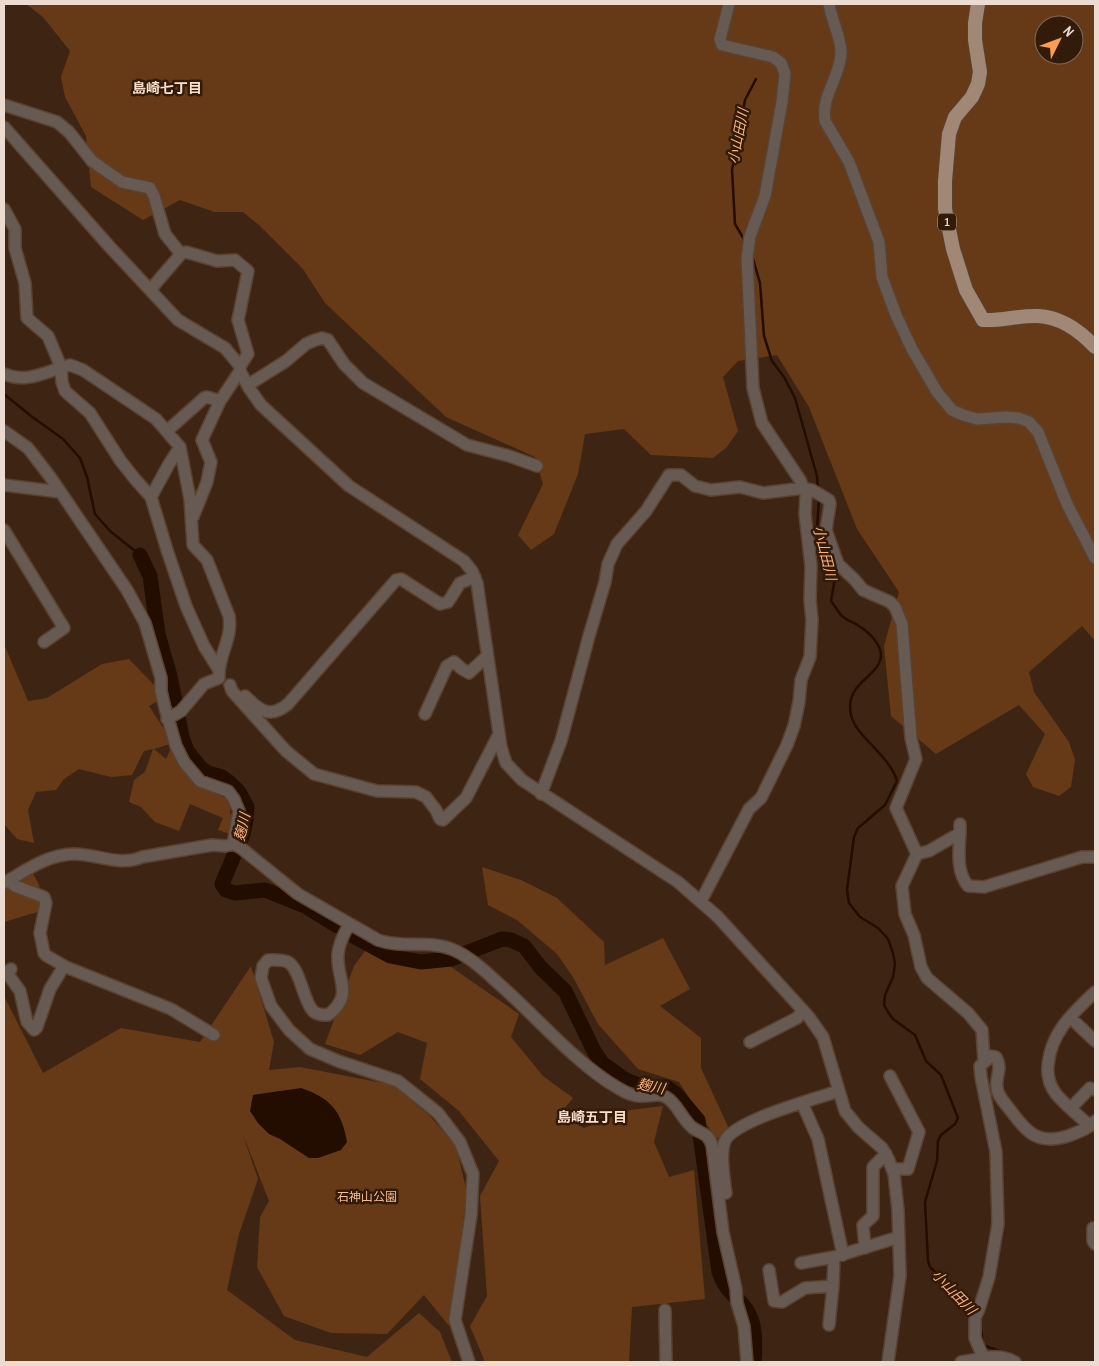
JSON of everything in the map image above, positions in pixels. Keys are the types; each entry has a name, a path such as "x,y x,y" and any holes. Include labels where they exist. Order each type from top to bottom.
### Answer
{"main road":[{"name":"1","path":"978,4 975,23 975,40 980,72 978,84 972,97 956,117 949,134 945,181 948,225 966,290 983,320 996,321 1039,316 1061,321 1078,331 1095,347"}],"street":[{"path":"729,4 720,39 722,45 773,57 780,63 785,74 782,102 765,196 750,236 748,251 753,388 762,423 808,489 829,500 826,530 838,564 855,580 862,590 890,602 895,607 902,624 911,738 916,759 896,808 917,854"},
{"path":"829,4 842,52 839,67 826,98 825,121 849,162 879,242 882,277 896,315 912,349 932,383 952,410 977,418 1019,418 1028,422 1038,432 1067,504 1095,558"},
{"path":"4,105 57,122 69,132 92,161 122,182 150,188 165,234 181,254"},
{"path":"4,127 108,246 178,320 226,348 261,405 348,486 464,561 477,583 499,734 506,764 540,794 678,882 701,901 803,1010 823,1037 846,1111 858,1127 882,1148 892,1169 898,1210 900,1276 888,1362"},
{"path":"4,209 15,228 15,248 25,283 27,318 48,336 61,367 65,391 90,413 120,460 151,497 186,606 204,646 219,674 254,705 265,711 276,713 288,704 396,580 401,579 440,604 448,602 460,583 475,577"},
{"path":"150,290 181,254 186,252 217,261 235,260 248,271 238,320 248,354 220,401 202,440 210,462 207,482 191,524"},
{"path":"248,385 286,361 306,344 322,338 328,340 344,364 363,383 468,445 537,466"},
{"path":"4,374 14,378 27,378 70,365 83,370 156,419 180,447 190,499 193,545 207,560 229,616 230,625 228,642 219,674 199,688 181,711 169,719"},
{"path":"167,431 204,398 207,397 220,401"},
{"path":"4,431 28,448 127,590 145,623 161,678 161,691 176,746 184,762 200,781 228,791 234,799 239,811 236,845"},
{"path":"151,497 180,447"},
{"path":"540,794 561,741 588,636 605,582 608,564 616,544 646,511 668,475 681,475 695,486 711,490 740,487 763,492 808,489"},
{"path":"4,485 60,492"},
{"path":"701,901 749,809 761,798 787,745 794,726 801,680 810,657 812,620 810,600 811,566 805,514 808,489"},
{"path":"4,530 64,628 44,642"},
{"path":"425,714 447,666 454,662 469,673 487,656"},
{"path":"230,685 232,691 286,751 314,774 377,791 416,792 426,797 440,819 443,820 466,798 499,734"},
{"path":"984,1061 982,1030 968,1013 927,978 921,967 914,935 905,914 902,886 917,854 928,851 960,828 959,861 962,879 968,886 984,887 1082,857 1095,857"},
{"path":"7,882 40,862 65,855 103,857 123,862 212,845 236,845 298,894 378,940 390,944 444,946 468,958 480,966 522,1004 581,1061 618,1088 633,1095 642,1097 665,1096 693,1128 707,1135 712,1145 725,1245 736,1289 738,1312 744,1326 746,1362"},
{"path":"7,882 44,897 46,903 40,933 44,952 47,956 64,966 171,1009 214,1035"},
{"path":"349,925 342,937 338,956 343,992 338,1008 328,1015 320,1015 312,1011 294,968 289,962 268,960 263,966 261,978 271,1006 289,1030 310,1049 338,1061 398,1081 438,1112 460,1142 473,1174 471,1215 455,1320 469,1362"},
{"path":"10,969 7,973 20,990 27,1022 34,1030 38,1027 50,989 64,966"},
{"path":"983,1357 975,1338 977,1313 993,1259 998,1224 996,1152 980,1066 991,1056 996,1057 999,1061 999,1075 996,1087 1000,1096 1022,1127 1030,1133 1044,1139 1055,1140 1092,1124 1056,1094 1050,1085 1047,1071 1049,1051 1055,1037 1076,1010 1095,992"},
{"path":"750,1042 797,1018 803,1010"},
{"path":"1076,1023 1095,1041"},
{"path":"890,1076 919,1132 908,1169 892,1169"},
{"path":"1071,1108 1090,1088 1095,1090"},
{"path":"725,1245 730,1243 731,1235 722,1157 725,1140 735,1130 771,1113 839,1091"},
{"path":"802,1103 818,1139 839,1256 833,1286 829,1325"},
{"path":"865,1248 863,1225 873,1216 872,1167 886,1154"},
{"path":"1093,1228 1093,1242 1095,1244"},
{"path":"801,1262 839,1256 899,1237"},
{"path":"769,1270 774,1302 782,1302 805,1288 833,1286"},
{"path":"666,1310 666,1362"},
{"path":"960,1362 991,1355 1004,1357 1015,1362"}],"green space":[{"path":"26,4 1095,4 1095,641 1082,626 1029,672 1034,692 1069,742 1075,760 1071,787 1059,796 1033,787 1026,774 1045,734 1019,705 936,754 891,716 884,646 899,592 857,529 809,407 777,355 738,361 723,377 738,431 726,448 713,458 651,455 624,429 585,434 578,474 554,534 531,550 518,535 543,484 535,457 446,417 325,303 303,269 260,226 243,212 214,212 180,200 143,220 91,187 86,136 65,97 61,77 70,51 43,17"},
{"path":"4,644 28,701 47,698 102,664 129,659 155,686 158,701 149,706 173,743 154,749 166,759 171,748 205,789 230,800 230,814 235,817 230,834 218,830 223,818 190,804 179,831 155,822 141,807 129,802 134,780 145,772 153,749 144,751 132,775 111,777 79,769 64,779 56,790 36,792 28,810 34,843 17,839 4,824"},
{"path":"482,867 521,880 557,898 604,942 605,965 663,938 690,989 660,1006 701,1038 701,1068 730,1131 716,1139 679,1082 638,1069 598,1024 573,977 557,954 517,920 488,905"},
{"path":"33,873 39,885 44,910 4,922 4,890"},
{"path":"368,947 438,958 519,1014 511,1037 543,1076 573,1098 559,1115 584,1128 630,1110 663,1106 654,1142 669,1177 694,1170 705,1299 632,1307 629,1362 485,1362 470,1326 487,1296 480,1196 499,1161 459,1111 420,1079 427,1043 398,1032 360,1055 325,1044 354,966"},
{"name":"石神山公園","path":"251,966 274,1042 269,1070 300,1067 393,1085 429,1115 456,1146 467,1193 449,1326 424,1295 387,1334 331,1333 284,1316 257,1267 260,1217 269,1201 242,1132 258,1179 239,1234 227,1290 295,1340 367,1357 419,1313 440,1332 452,1362 4,1362 4,996 43,1073 121,1028 200,1042"}],"shaded area":[{"path":"301,1088 320,1096 338,1114 347,1142 341,1150 318,1158 309,1158 269,1134 250,1111 253,1095"}],"waterway":[{"name":"小山田川","path":"745,241 735,224 732,170 745,100 756,79"},
{"name":"小山田川","path":"751,252 760,283 764,336 772,361 784,377 795,398 817,476 818,489"},
{"path":"4,394 63,439 80,458 87,477 95,514 110,531 140,555"},
{"name":"小山田川","path":"819,499 817,529 835,578 831,601 844,618 870,635 877,643 881,656 874,670 852,695 850,704 851,715 859,731 887,762 897,781 885,805 858,828 854,837 847,890 849,903 860,917 878,928 888,939 895,964 893,977 885,995 884,1005 893,1019 915,1035 926,1061 941,1075 958,1118 955,1124 941,1135 938,1141 937,1161 925,1202 928,1261 930,1267 974,1310"},
{"name":"麹川","path":"140,555 150,576 158,634 170,676 182,737 187,751 201,768 208,773 222,777 230,783 239,792 247,807 243,834 222,884 226,890 235,893 265,890 305,906 337,926"},
{"name":"麹川","path":"355,937 390,956 421,962 451,959 502,939 511,940 524,946 541,968 565,991 594,1051 602,1063 626,1080 644,1087 666,1087 676,1094 698,1120 719,1272 728,1289 750,1315 754,1335 754,1362"},
{"name":"小山田川","path":"980,1323 983,1345 1002,1352"}],"district":[{"name":"島崎七丁目","path":"167,88"},
{"name":"島崎五丁目","path":"592,1117"}]}
